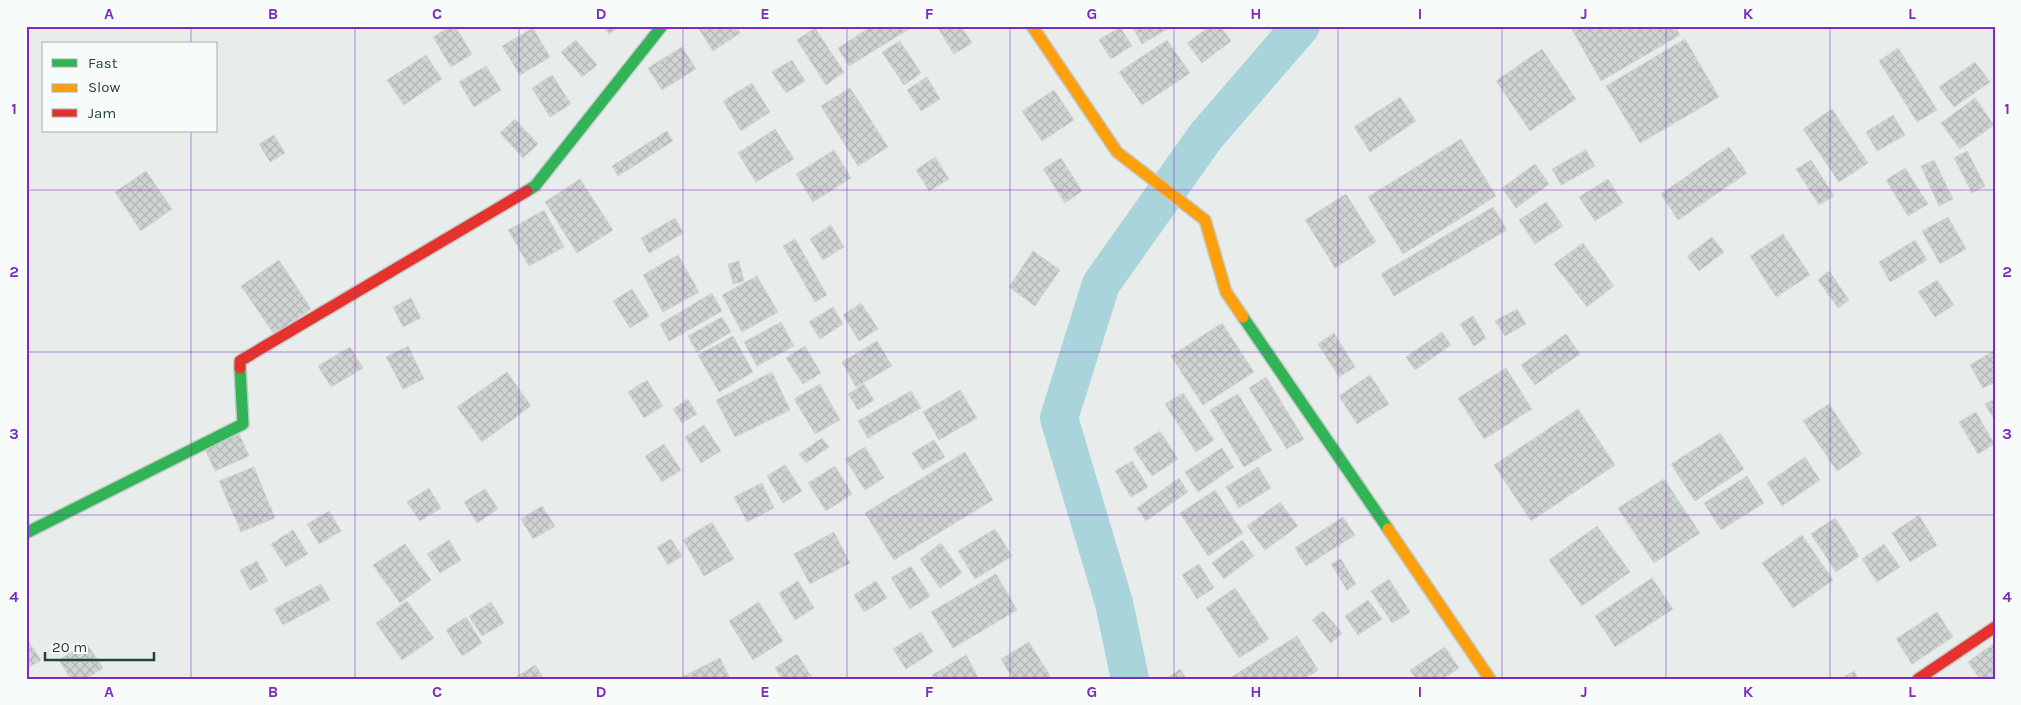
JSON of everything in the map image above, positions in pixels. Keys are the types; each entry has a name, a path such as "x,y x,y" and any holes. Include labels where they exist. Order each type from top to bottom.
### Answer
{"street":[{"path":"26,533 243,424 240,361 535,186 662,26"},
{"path":"1032,26 1117,152 1205,220 1226,292 1490,679"},
{"path":"1918,679 1995,626"}],"building":[{"path":"451,26 455,26 472,54 451,67 433,37"},
{"path":"603,26 620,26 609,34"},
{"path":"697,26 736,26 740,33 713,51"},
{"path":"872,26 907,26 909,29 849,66 838,48"},
{"path":"937,26 961,26 972,43 954,54"},
{"path":"1132,26 1172,26 1142,44"},
{"path":"1210,26 1220,26 1231,41 1202,63 1187,43"},
{"path":"1570,26 1675,26 1680,35 1601,81"},
{"path":"1120,27 1132,46 1111,59 1099,40"},
{"path":"533,28 550,57 520,75 502,46"},
{"path":"815,28 844,72 826,85 797,40"},
{"path":"1685,39 1719,97 1640,143 1606,86"},
{"path":"576,40 597,65 582,77 561,52"},
{"path":"1167,40 1190,73 1142,105 1119,72"},
{"path":"900,41 921,73 904,85 882,52"},
{"path":"682,47 696,69 662,90 648,68"},
{"path":"1898,48 1937,110 1917,122 1879,61"},
{"path":"1542,49 1576,99 1530,131 1496,81"},
{"path":"426,55 442,79 404,105 387,80"},
{"path":"792,60 805,81 786,93 772,72"},
{"path":"1975,62 1990,82 1954,107 1939,87"},
{"path":"486,66 501,90 474,107 459,82"},
{"path":"552,75 571,104 550,117 532,88"},
{"path":"927,77 940,99 921,111 907,90"},
{"path":"752,83 770,112 741,131 723,101"},
{"path":"850,88 888,147 858,166 821,106"},
{"path":"1054,90 1074,120 1042,141 1022,111"},
{"path":"1400,97 1416,121 1370,152 1354,127"},
{"path":"1975,98 1994,125 1960,149 1941,123"},
{"path":"1832,109 1868,163 1839,182 1803,129"},
{"path":"1893,115 1905,135 1877,151 1866,132"},
{"path":"515,119 538,144 523,158 500,133"},
{"path":"775,129 794,159 756,182 738,153"},
{"path":"667,131 673,141 618,176 612,166"},
{"path":"274,135 285,153 270,162 259,144"},
{"path":"1461,139 1496,196 1403,254 1368,197"},
{"path":"1729,147 1747,173 1678,220 1661,194"},
{"path":"834,150 851,178 813,202 796,174"},
{"path":"1586,150 1595,166 1561,185 1552,169"},
{"path":"1967,151 1985,186 1972,193 1954,158"},
{"path":"935,157 949,179 929,191 916,170"},
{"path":"1061,158 1082,191 1065,203 1043,169"},
{"path":"1811,160 1834,196 1819,205 1796,169"},
{"path":"1934,160 1953,199 1939,206 1921,166"},
{"path":"1535,164 1549,184 1516,208 1502,188"},
{"path":"1905,168 1928,204 1908,216 1886,180"},
{"path":"146,171 172,209 141,231 115,192"},
{"path":"580,179 613,230 577,253 545,202"},
{"path":"1608,179 1623,203 1595,221 1579,197"},
{"path":"1346,194 1376,242 1335,268 1305,220"},
{"path":"1546,202 1563,226 1535,244 1519,220"},
{"path":"1493,207 1507,230 1394,296 1381,274"},
{"path":"544,210 564,247 529,266 508,230"},
{"path":"1948,217 1966,249 1940,264 1922,231"},
{"path":"675,218 683,233 649,253 641,238"},
{"path":"831,225 844,247 823,260 810,239"},
{"path":"1783,234 1810,275 1776,297 1750,256"},
{"path":"1712,237 1724,252 1699,271 1687,256"},
{"path":"795,239 827,295 815,302 783,246"},
{"path":"1915,240 1927,260 1890,282 1879,262"},
{"path":"1583,243 1614,286 1587,307 1554,264"},
{"path":"1033,251 1060,270 1035,306 1009,287"},
{"path":"678,255 699,292 663,312 643,275"},
{"path":"279,260 311,309 274,334 241,286"},
{"path":"739,261 744,281 733,284 728,264"},
{"path":"1829,271 1849,300 1838,308 1818,280"},
{"path":"757,276 778,312 742,332 722,295"},
{"path":"1937,280 1954,305 1935,317 1918,292"},
{"path":"632,289 649,316 630,328 613,301"},
{"path":"712,293 722,311 669,341 660,324"},
{"path":"411,298 421,318 403,327 393,307"},
{"path":"861,303 878,329 859,341 843,315"},
{"path":"833,307 843,324 820,339 809,322"},
{"path":"1517,309 1526,324 1505,336 1495,321"},
{"path":"1473,316 1486,338 1474,346 1460,324"},
{"path":"722,317 731,332 697,352 688,336"},
{"path":"781,322 794,346 757,366 744,342"},
{"path":"1222,323 1254,372 1203,405 1171,356"},
{"path":"1442,332 1451,345 1415,370 1406,357"},
{"path":"1334,333 1355,367 1339,377 1318,344"},
{"path":"1566,334 1580,354 1535,385 1521,365"},
{"path":"733,336 753,372 719,392 698,355"},
{"path":"877,341 892,366 856,387 842,362"},
{"path":"408,346 424,379 403,389 386,357"},
{"path":"805,346 821,373 803,384 786,358"},
{"path":"350,347 363,368 331,387 318,366"},
{"path":"1995,350 1995,382 1983,388 1970,365"},
{"path":"1506,368 1532,409 1484,439 1458,398"},
{"path":"507,372 531,406 482,442 457,407"},
{"path":"772,372 790,410 735,437 716,400"},
{"path":"1370,375 1389,404 1357,424 1339,396"},
{"path":"1266,377 1304,439 1287,449 1249,388"},
{"path":"647,380 663,406 644,418 628,392"},
{"path":"820,384 840,420 815,434 794,399"},
{"path":"864,384 874,400 858,410 848,394"},
{"path":"960,390 977,418 939,440 923,412"},
{"path":"911,391 921,408 868,438 858,421"},
{"path":"1183,393 1214,440 1196,452 1165,404"},
{"path":"1238,394 1272,450 1244,467 1210,410"},
{"path":"688,399 697,414 682,423 673,409"},
{"path":"1995,399 1995,421 1985,404"},
{"path":"1829,404 1862,454 1837,471 1803,421"},
{"path":"1578,409 1615,465 1531,521 1494,465"},
{"path":"1976,412 1994,444 1978,454 1959,422"},
{"path":"704,425 721,451 701,463 685,437"},
{"path":"1160,431 1178,459 1152,476 1133,448"},
{"path":"1720,433 1744,469 1695,501 1671,464"},
{"path":"239,434 249,456 215,471 205,449"},
{"path":"822,438 829,447 806,463 799,454"},
{"path":"934,440 945,457 923,470 912,453"},
{"path":"664,444 681,470 662,482 645,456"},
{"path":"865,447 884,478 865,490 845,459"},
{"path":"1222,448 1234,467 1198,492 1185,472"},
{"path":"965,452 993,500 894,560 865,513"},
{"path":"1805,457 1820,480 1782,506 1767,483"},
{"path":"1132,461 1148,487 1131,497 1115,471"},
{"path":"785,465 802,491 783,503 767,476"},
{"path":"835,466 852,494 826,511 808,483"},
{"path":"254,467 275,518 241,532 219,481"},
{"path":"1258,467 1271,488 1239,508 1226,487"},
{"path":"1747,476 1764,503 1721,530 1704,503"},
{"path":"1179,478 1188,492 1146,521 1137,508"},
{"path":"1664,479 1700,533 1654,563 1618,508"},
{"path":"762,483 774,508 747,522 734,497"},
{"path":"429,488 441,508 420,521 407,502"},
{"path":"485,489 498,509 477,523 464,502"},
{"path":"1215,490 1243,533 1208,556 1180,513"},
{"path":"1280,502 1298,526 1265,550 1247,526"},
{"path":"542,506 555,526 533,539 521,519"},
{"path":"329,511 341,531 319,544 307,524"},
{"path":"1919,515 1937,545 1910,562 1892,533"},
{"path":"1343,517 1355,535 1306,566 1295,548"},
{"path":"1835,518 1859,556 1836,572 1811,534"},
{"path":"712,522 734,559 704,576 683,540"},
{"path":"1597,526 1630,572 1582,606 1549,560"},
{"path":"995,529 1012,556 975,579 958,551"},
{"path":"293,530 308,554 286,567 271,544"},
{"path":"834,532 850,563 810,584 794,554"},
{"path":"1802,535 1833,580 1793,608 1762,563"},
{"path":"671,539 682,556 668,565 657,547"},
{"path":"449,540 461,560 440,573 427,554"},
{"path":"1242,540 1254,556 1224,579 1212,563"},
{"path":"941,543 962,573 940,588 920,559"},
{"path":"405,544 431,580 400,603 373,565"},
{"path":"1884,544 1900,567 1877,582 1862,559"},
{"path":"1341,559 1356,584 1347,590 1331,564"},
{"path":"257,561 268,581 250,590 240,570"},
{"path":"1199,564 1214,588 1197,599 1182,575"},
{"path":"911,566 930,596 910,609 891,578"},
{"path":"996,574 1017,610 953,648 931,612"},
{"path":"1652,578 1673,609 1615,647 1595,616"},
{"path":"1389,579 1410,612 1392,623 1371,591"},
{"path":"798,581 814,608 795,620 779,593"},
{"path":"876,581 887,598 864,612 854,595"},
{"path":"321,584 330,600 283,625 274,609"},
{"path":"1235,588 1269,639 1239,658 1206,608"},
{"path":"1368,600 1382,619 1358,635 1345,616"},
{"path":"407,601 434,638 402,660 376,623"},
{"path":"491,602 504,623 482,636 469,616"},
{"path":"759,602 783,641 753,660 729,621"},
{"path":"1323,611 1342,633 1331,643 1312,620"},
{"path":"1937,612 1953,637 1912,664 1896,639"},
{"path":"466,617 482,643 462,656 446,630"},
{"path":"921,632 933,652 906,669 893,649"},
{"path":"1297,636 1318,670 1304,679 1228,679"},
{"path":"26,638 41,660 26,669"},
{"path":"1029,642 1052,679 1013,679 1001,659"},
{"path":"86,643 103,668 86,679 71,679 59,660"},
{"path":"1993,644 1995,646 1995,679 1980,679 1968,662"},
{"path":"1445,647 1459,668 1443,679 1416,679 1410,670"},
{"path":"797,654 813,679 782,679 775,668"},
{"path":"966,655 979,679 934,679 932,675"},
{"path":"720,658 730,679 680,678"},
{"path":"535,665 544,679 513,679"},
{"path":"1180,669 1187,679 1166,679"},
{"path":"1854,671 1858,679 1840,679"}],"waterway":[{"path":"1130,679 1114,603 1059,418 1101,284 1206,136 1301,26"}],"traffic: fast":[{"path":"527,191 535,186 662,26"},
{"path":"1243,317 1388,529"},
{"path":"26,533 243,424 240,368"}],"traffic: slow":[{"path":"1032,26 1117,152 1205,220 1226,292 1243,317"},
{"path":"1388,529 1490,679"}],"traffic: jam":[{"path":"240,368 240,361 527,191"},
{"path":"1918,679 1995,627"}]}
